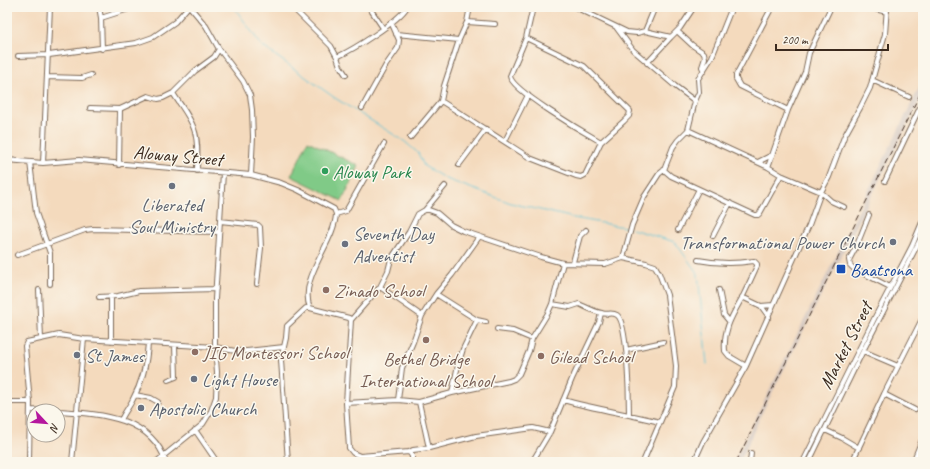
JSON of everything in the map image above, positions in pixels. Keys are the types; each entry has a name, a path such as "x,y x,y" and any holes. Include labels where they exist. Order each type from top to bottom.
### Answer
{"street":[{"path":"43,163 50,7"},
{"path":"99,7 101,18 102,49"},
{"path":"101,18 134,7"},
{"path":"18,56 48,55 102,49 136,43 153,37 174,22 189,7 206,26 219,49 243,80 250,95 253,137 251,175"},
{"path":"292,7 331,46 346,75"},
{"path":"369,7 384,28"},
{"path":"337,57 384,28 407,7"},
{"path":"410,138 441,102 444,86 459,40 467,22 470,7"},
{"path":"533,7 526,38 510,76 511,81 554,113 601,142"},
{"path":"575,7 586,9 614,25 633,33 645,31 671,37"},
{"path":"645,31 655,7"},
{"path":"647,63 677,30 694,7"},
{"path":"623,258 632,225 648,191 659,174 664,170 673,147 688,130 695,101 699,92 698,79 712,57 732,7"},
{"path":"772,7 736,75 736,80 740,86 788,110"},
{"path":"768,167 788,110 805,72 809,53 831,7"},
{"path":"867,7 886,12"},
{"path":"694,462 703,442 746,366 804,236 821,192 829,177 844,136 860,108 872,80 886,34 886,12 888,7"},
{"path":"362,108 386,65 398,48 399,40 391,22"},
{"path":"467,22 495,24"},
{"path":"614,25 633,50 695,101"},
{"path":"677,30 692,45 704,53 705,58 702,67 704,71"},
{"path":"396,34 459,40"},
{"path":"441,102 530,158 581,177 585,175 601,142 628,116 630,111 584,66 526,38"},
{"path":"90,108 120,109 148,96 158,99 173,94 195,71 214,57 219,49"},
{"path":"47,78 82,78 91,75"},
{"path":"872,80 909,97"},
{"path":"173,94 195,130 197,171"},
{"path":"504,141 528,95"},
{"path":"885,181 923,101"},
{"path":"119,165 120,109"},
{"path":"459,166 486,129"},
{"path":"688,130 758,162 781,175 821,192 831,200 844,207"},
{"path":"310,308 308,296 312,276 336,221 336,214 346,211 384,144"},
{"path":"758,162 772,155"},
{"name":"Aloway Street","path":"7,160 43,163 79,160 119,165 251,175 281,183 320,200 334,209 336,214"},
{"path":"30,162 36,213 50,253 50,284"},
{"path":"664,170 671,176 755,215 758,215 781,175"},
{"path":"156,462 203,424 216,397 216,289 223,173"},
{"path":"445,186 425,210 418,214 409,232 391,259 388,271 380,287 351,320 346,403 349,448 353,453 360,456 409,452 476,436 533,428 550,432"},
{"path":"678,230 699,189"},
{"path":"713,236 730,203"},
{"path":"425,210 437,213 451,225 479,237 563,263 573,262 605,264 623,258 655,266 667,295 676,366 675,387 643,462"},
{"path":"868,215 857,245 849,260 850,264 853,268 890,287"},
{"name":"Market Street","path":"803,462 912,246 923,220"},
{"path":"220,221 258,225 260,227 261,248 257,284"},
{"path":"16,255 85,230 93,229 220,232"},
{"path":"573,262 580,236 586,230"},
{"name":"Market Street","path":"809,462 863,351 923,235"},
{"path":"398,400 402,368 422,316 436,294 452,275 479,237"},
{"path":"698,260 723,264 756,262 757,266 729,321 725,338 725,351 729,356 746,366"},
{"path":"346,403 398,400 419,402 514,379 519,374 529,351 532,339 538,331 552,304 563,263"},
{"path":"380,287 422,316"},
{"path":"99,297 139,291 216,289"},
{"path":"39,290 41,339"},
{"path":"719,290 724,315 729,321"},
{"path":"436,294 477,320 486,322"},
{"path":"111,296 111,341"},
{"path":"742,297 761,306 768,316"},
{"path":"552,304 570,307 579,304 601,314 615,314 619,317 622,324 626,350 630,415"},
{"path":"761,306 773,305"},
{"path":"288,462 281,360 287,326 306,308 349,318 351,320"},
{"path":"532,462 550,432 599,322 601,314"},
{"path":"852,462 923,317"},
{"path":"452,393 463,349 477,320"},
{"path":"497,328 513,331 532,339"},
{"path":"7,402 30,402 25,346 26,342 59,335 84,339 215,347 247,351 284,347"},
{"path":"72,462 84,339"},
{"path":"626,350 663,342"},
{"path":"121,420 135,395 140,382 147,360 148,343"},
{"path":"168,380 175,379 176,377 175,345"},
{"path":"863,351 898,366"},
{"path":"884,394 915,410"},
{"path":"135,395 151,398 158,402"},
{"path":"563,400 587,407 660,422"},
{"path":"419,402 429,448"},
{"path":"66,411 110,417 121,420 146,432 163,455 166,462"},
{"path":"195,430 217,462"},
{"path":"825,430 859,448"},
{"path":"913,462 923,437"},
{"path":"29,443 29,462"},
{"path":"409,452 412,456 412,462"},
{"path":"750,462 751,453"},
{"path":"916,455 923,458"}],"shaded area":[{"path":"923,80 923,94 761,415 740,462 734,462"}],"green space":[{"name":"Aloway Park","path":"308,141 359,166 342,201 291,176"}],"waterway":[{"path":"234,7 262,46 335,98 404,141 418,153 424,166 446,179 511,203 574,218 629,228"},
{"path":"632,229 675,242 698,274 707,364"}],"railway":[{"path":"736,462 923,88"}],"place":[{"name":"Aloway Park","path":"325,171"},
{"name":"Liberated Soul Ministry","path":"172,186"},
{"name":"Transformational Power Church","path":"893,242"},
{"name":"Seventh Day Adventist","path":"345,244"},
{"name":"Baatsona","path":"841,269"},
{"name":"Zinado School","path":"326,290"},
{"name":"Bethel Bridge International School","path":"426,340"},
{"name":"JIG Montessori School","path":"195,352"},
{"name":"St James","path":"77,355"},
{"name":"Gilead School","path":"541,356"},
{"name":"Light House","path":"194,379"},
{"name":"Apostolic Church","path":"141,408"}]}
